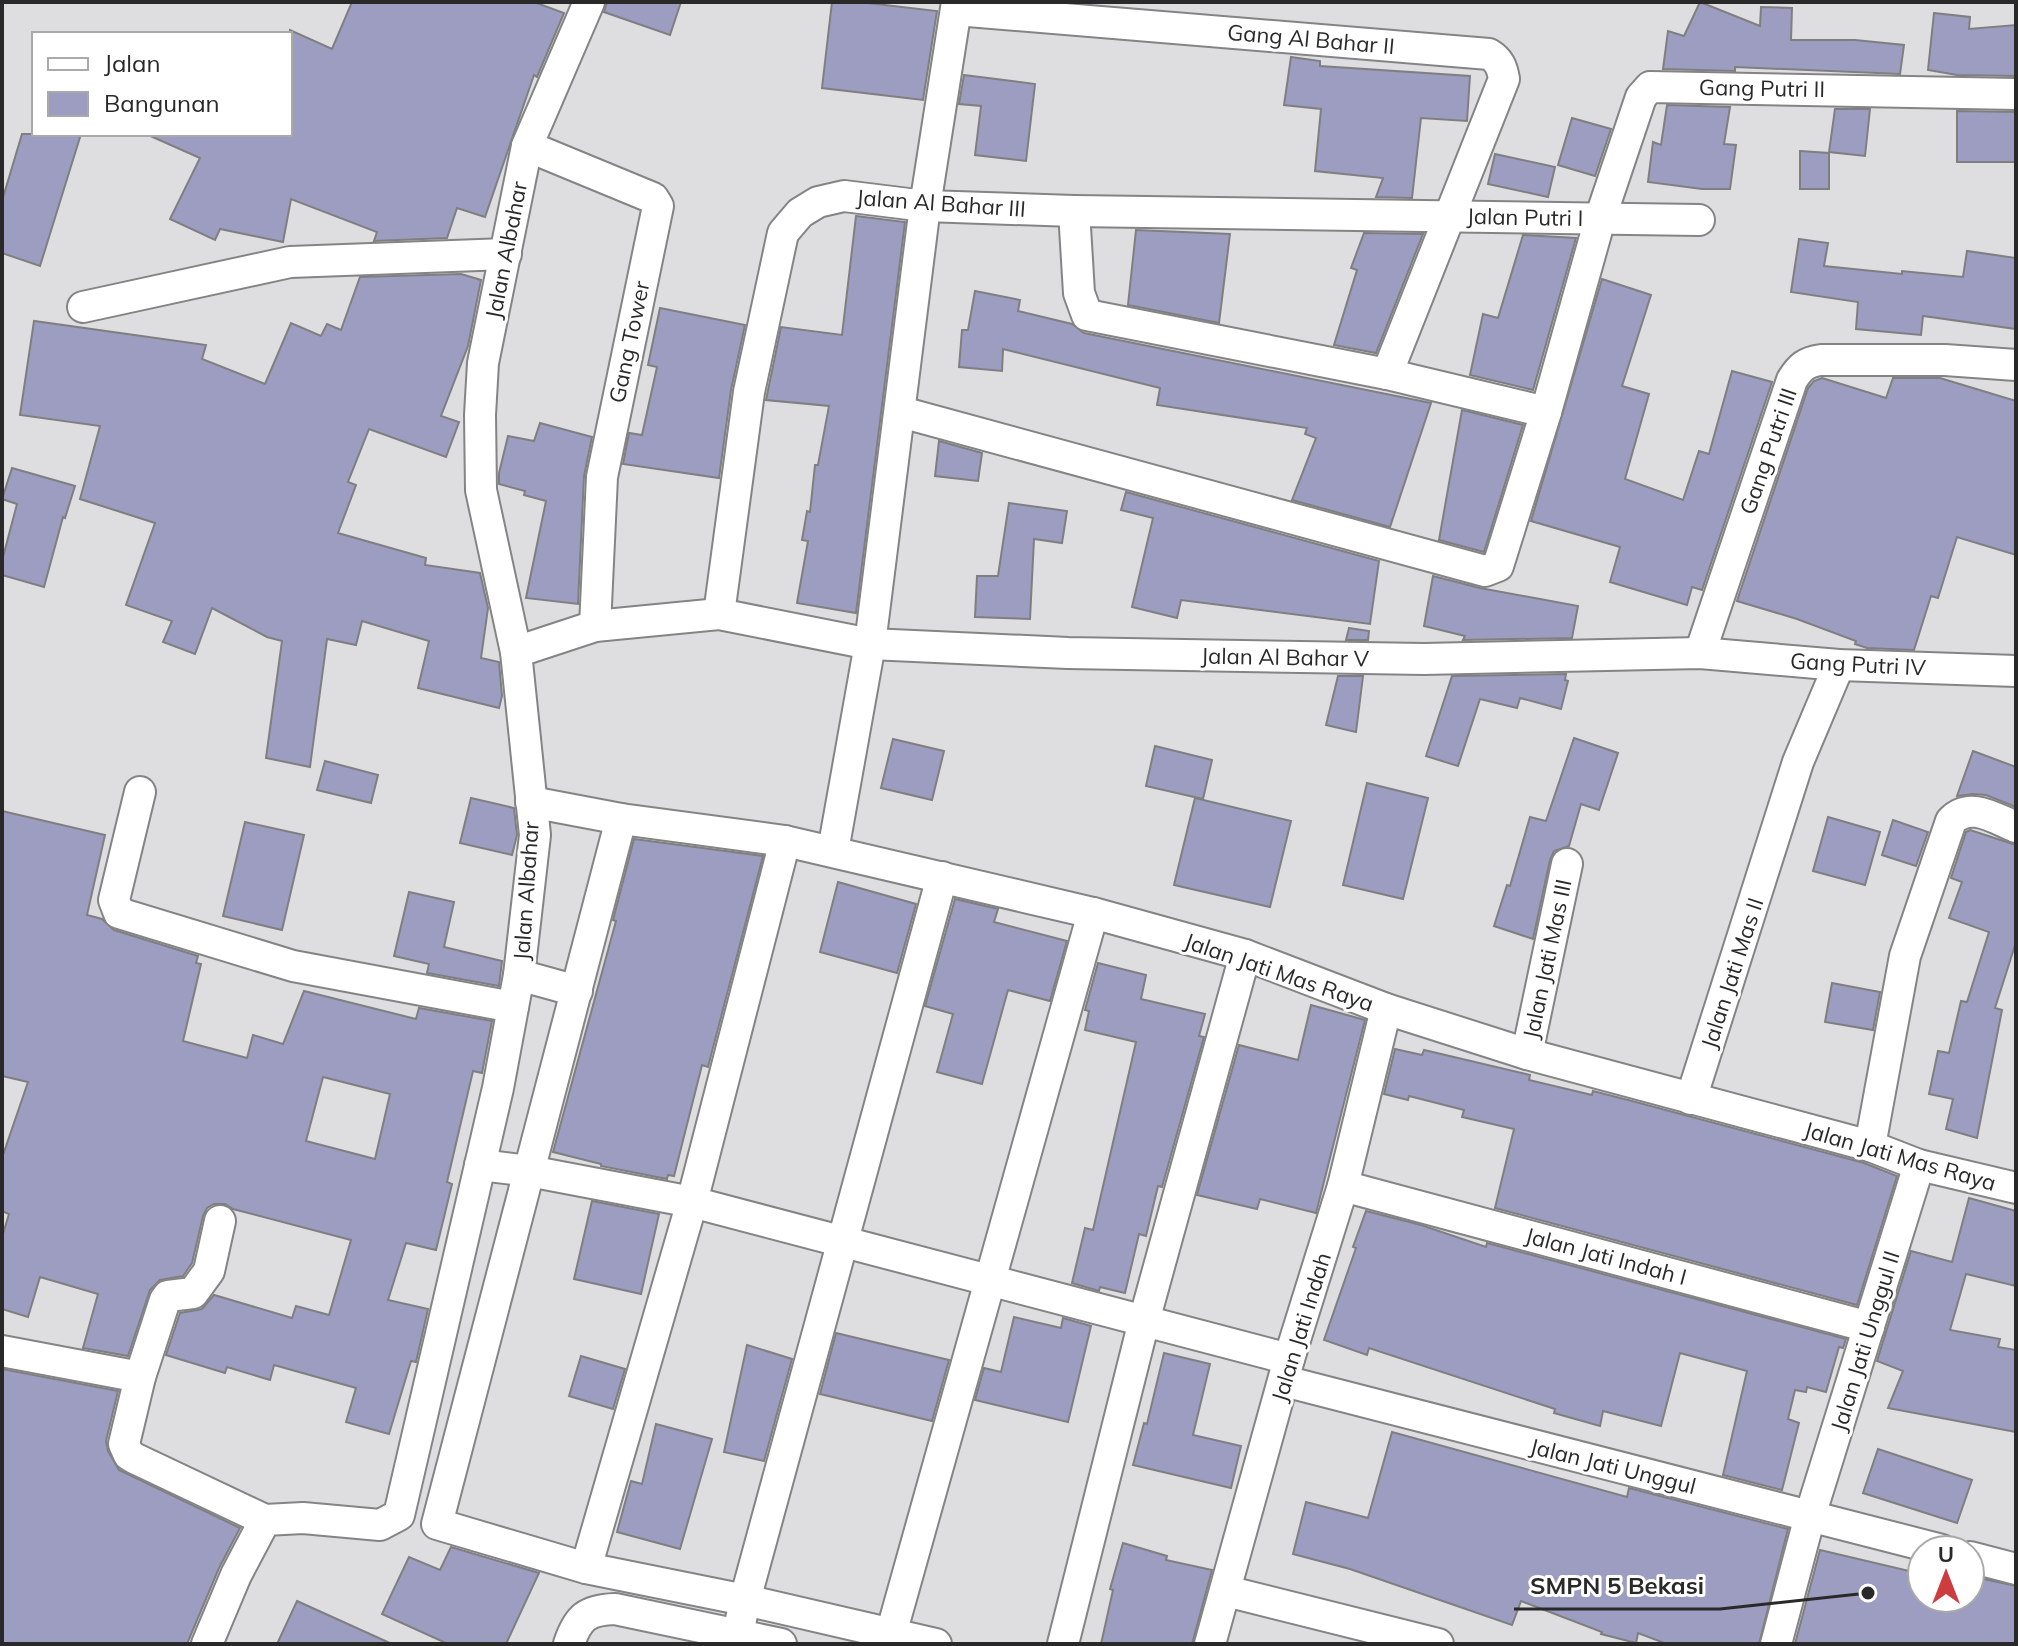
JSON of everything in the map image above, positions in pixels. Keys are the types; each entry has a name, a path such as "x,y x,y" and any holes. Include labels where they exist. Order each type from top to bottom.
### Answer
{"street":[{"name":"Jalan Albahar","path":"265,1520 303,1518 380,1525 399,1515 480,1165 519,975 535,835 516,652 481,490 483,363 527,146 589,2"},
{"path":"833,851 870,644 925,206 956,6"},
{"name":"Gang Al Bahar II","path":"956,6 1489,54 1502,68 1504,79 1450,215"},
{"name":"Gang Putri II","path":"1600,219 1641,97 1650,87 2016,94"},
{"name":"Gang Tower","path":"527,146 653,198 658,206 602,477 595,626"},
{"name":"Jalan Al Bahar III","path":"719,614 749,392 783,233 800,213 818,202 844,196 925,206 1074,211 1450,215"},
{"path":"1074,211 1079,293 1087,315 1387,374 1546,412"},
{"path":"1387,374 1450,215"},
{"name":"Jalan Putri I","path":"1450,215 1699,220"},
{"path":"901,412 1485,571 1498,566 1546,412 1600,219"},
{"path":"83,307 290,262 506,254"},
{"name":"Gang Putri III","path":"1700,653 1792,380 1799,368 1808,362 1821,360 1945,360 2016,365"},
{"name":"Jalan Al Bahar V","path":"516,652 595,626 719,614 870,644 1068,653 1424,659 1700,653"},
{"name":"Gang Putri IV","path":"1700,653 1839,665 2016,671"},
{"name":"Jalan Jati Mas II","path":"1691,1099 1798,762 1839,665"},
{"path":"140,792 114,900 119,913 293,966 513,1007"},
{"name":"Jalan Jati Mas Raya","path":"531,802 621,819 785,841 1093,913 1245,955 1386,1009 1527,1054 1870,1146 1919,1165 2016,1188"},
{"path":"1870,1146 1905,956 1951,821 1958,813 1975,811 2016,827"},
{"path":"621,819 437,1524 586,1568 745,1600 936,1644"},
{"path":"586,1568 692,1202 785,841"},
{"name":"Jalan Jati Mas III","path":"1527,1054 1567,864"},
{"path":"737,1640 841,1242 942,877"},
{"path":"891,1634 1093,913"},
{"path":"1063,1644 1144,1321 1245,955"},
{"path":"519,975 577,991"},
{"name":"Jalan Jati Indah","path":"1210,1644 1287,1370 1343,1186 1386,1009"},
{"name":"Jalan Jati Unggul","path":"480,1165 529,1171 692,1202 1144,1321 1287,1370 1906,1541"},
{"name":"Jalan Jati Unggul II","path":"1776,1644 1810,1516 1919,1165"},
{"name":"Jalan Jati Indah I","path":"1343,1186 1869,1327"},
{"path":"207,1644 236,1575 265,1520 129,1455 124,1444 140,1377 165,1300 168,1296 193,1293 209,1271 220,1221"},
{"path":"2,1351 140,1377"},
{"path":"1986,1561 2016,1569"},
{"path":"1226,1591 1438,1644"},
{"path":"569,1644 574,1628 596,1609 615,1609 737,1640 781,1644"}],"building":[{"path":"352,2 534,2 564,13 537,77 534,75 485,217 457,208 447,238 374,241 377,232 291,199 283,242 220,229 215,240 170,219 200,158 150,136 292,136 290,30 332,49"},
{"path":"607,2 681,2 670,35 604,12"},
{"path":"832,2 937,11 923,100 822,88"},
{"path":"1700,2 1760,26 1761,7 1792,8 1791,40 1855,40 1904,45 1900,74 1735,67 1735,71 1663,69 1668,31 1684,36"},
{"path":"1934,13 1970,17 1969,29 2016,25 2016,76 1957,75 1928,70"},
{"path":"1291,57 1320,61 1320,66 1470,76 1467,121 1421,118 1412,198 1376,197 1383,178 1315,171 1321,109 1284,105"},
{"path":"964,75 1035,84 1026,161 975,155 981,106 959,104"},
{"path":"1667,105 1730,107 1724,144 1736,145 1730,189 1648,182 1653,142 1661,145"},
{"path":"1835,109 1870,109 1865,156 1829,152"},
{"path":"1957,111 2016,112 2016,162 1957,162"},
{"path":"1572,118 1611,129 1595,176 1558,165"},
{"path":"22,134 80,136 40,266 2,253 2,201"},
{"path":"1800,151 1829,153 1829,189 1800,189"},
{"path":"1495,154 1555,167 1548,197 1488,184"},
{"path":"856,216 905,222 856,613 797,603 808,541 802,540 829,406 766,400 781,327 842,335"},
{"path":"1136,230 1230,234 1219,323 1128,305"},
{"path":"1364,233 1423,234 1376,353 1334,345 1357,270 1351,268"},
{"path":"1523,235 1576,238 1533,390 1470,375 1483,314 1498,318"},
{"path":"1799,239 1828,243 1824,266 1902,274 1902,271 1963,277 1967,251 2016,258 2016,329 1923,316 1921,335 1856,329 1858,302 1791,292"},
{"path":"461,274 481,280 468,346 441,416 459,422 446,457 369,429 348,482 356,485 338,533 426,558 425,565 480,573 488,608 481,658 499,662 502,696 499,708 418,688 429,641 362,621 356,645 327,639 310,767 266,758 282,641 267,637 212,608 195,654 163,642 172,621 126,605 155,523 80,499 100,426 20,415 34,321 206,345 202,359 265,384 291,323 321,336 327,324 341,330 360,277"},
{"path":"1602,279 1651,295 1622,386 1649,394 1625,479 1683,500 1699,451 1709,454 1732,371 1772,382 1702,590 1692,587 1687,605 1610,582 1620,547 1531,521"},
{"path":"975,291 1020,300 1018,311 1072,324 1084,333 1431,403 1390,527 1292,500 1316,438 1305,434 1307,428 1157,405 1160,388 1003,349 1002,371 959,367 962,330 968,330"},
{"path":"660,308 745,325 731,390 719,478 623,464 629,433 642,435 657,367 648,365"},
{"path":"1822,378 1886,398 1893,378 1940,378 2016,401 2016,555 1957,537 1938,598 1931,596 1914,650 1867,648 1797,619 1737,601 1808,388"},
{"path":"1462,410 1523,425 1484,552 1439,540"},
{"path":"540,423 592,437 584,476 578,604 526,598 546,501 499,484 508,436 534,441"},
{"path":"939,441 982,453 978,481 935,476"},
{"path":"12,468 75,486 44,587 2,575 2,561 17,504 2,499"},
{"path":"1126,492 1379,561 1370,624 1181,600 1177,618 1132,607 1153,518 1121,510"},
{"path":"1009,503 1067,511 1062,543 1034,539 1030,619 975,617 977,576 998,576"},
{"path":"1433,576 1578,606 1572,638 1463,640 1465,636 1424,626"},
{"path":"1349,628 1369,631 1368,640 1346,640"},
{"path":"1566,674 1565,680 1568,681 1561,709 1520,698 1517,708 1480,699 1458,766 1426,756 1452,676"},
{"path":"1338,676 1363,676 1356,732 1326,725"},
{"path":"1574,738 1618,753 1599,810 1581,804 1569,846 1554,851 1533,939 1494,926 1507,885 1510,886 1530,817 1546,821"},
{"path":"893,739 944,751 932,800 881,788"},
{"path":"1155,746 1212,760 1203,799 1146,786"},
{"path":"1973,751 2016,767 2016,807 1986,795 1957,796"},
{"path":"325,761 378,775 371,803 317,790"},
{"path":"1367,783 1428,798 1403,899 1343,885"},
{"path":"471,798 514,808 517,835 512,855 460,843"},
{"path":"1195,798 1291,821 1270,907 1174,885"},
{"path":"2,811 105,835 87,915 102,919 114,930 198,956 196,963 201,964 183,1041 247,1058 253,1035 283,1044 304,991 416,1019 419,1008 492,1021 482,1073 473,1071 447,1182 452,1184 436,1250 406,1243 388,1300 428,1309 416,1362 411,1361 389,1434 346,1422 356,1388 274,1365 270,1380 227,1367 225,1373 166,1355 180,1313 202,1309 214,1295 292,1318 296,1306 329,1315 351,1240 233,1209 225,1204 214,1204 207,1208 203,1216 192,1263 183,1276 160,1280 150,1290 128,1356 83,1348 98,1294 40,1277 28,1317 2,1309 2,1237 9,1214 2,1211 2,1158 28,1082 2,1076","holes":["323,1077 390,1094 375,1159 306,1141"]},
{"path":"1828,817 1880,832 1865,885 1813,871"},
{"path":"1893,820 1928,832 1916,866 1882,855"},
{"path":"245,822 304,835 282,930 223,916"},
{"path":"1970,830 2016,845 2016,942 1995,1008 2002,1010 1977,1138 1946,1129 1953,1099 1929,1094 1938,1051 1949,1053 1961,1001 1967,1002 1989,932 1949,918 1962,882 1951,878 1966,832"},
{"path":"634,839 763,856 708,1067 702,1065 674,1176 668,1175 667,1179 601,1166 553,1152 616,921 613,920"},
{"path":"838,882 916,904 897,973 820,952"},
{"path":"409,892 454,902 444,947 502,961 499,986 427,973 429,964 394,956"},
{"path":"955,899 998,909 994,922 1067,941 1050,1001 1008,990 982,1084 937,1072 953,1014 925,1006"},
{"path":"1098,963 1146,975 1141,999 1205,1014 1199,1036 1204,1037 1162,1187 1158,1186 1146,1236 1139,1234 1125,1293 1100,1287 1099,1291 1072,1283 1085,1228 1093,1230 1136,1042 1085,1030 1089,1011 1085,1010"},
{"path":"1832,983 1880,992 1873,1030 1825,1022"},
{"path":"1311,1005 1365,1020 1316,1213 1260,1199 1257,1209 1197,1195 1239,1045 1298,1060"},
{"path":"1395,1049 1422,1055 1424,1050 1530,1075 1529,1080 1632,1101 1864,1163 1897,1176 1857,1305 1495,1208 1514,1129 1462,1117 1464,1110 1409,1096 1408,1100 1384,1094"},
{"path":"1969,1198 2016,1211 2016,1286 1966,1274 1950,1330 2000,1339 1998,1347 2016,1350 2016,1432 1888,1408 1903,1371 1877,1361 1911,1251 1952,1262"},
{"path":"592,1201 659,1214 641,1294 574,1279"},
{"path":"1366,1211 1486,1247 1487,1243 1846,1339 1843,1348 1839,1347 1826,1392 1807,1387 1806,1392 1795,1390 1788,1419 1799,1423 1782,1490 1723,1475 1747,1371 1680,1353 1661,1426 1603,1411 1600,1426 1369,1348 1367,1355 1324,1340"},
{"path":"1014,1317 1061,1328 1063,1318 1091,1326 1068,1422 975,1400 984,1368 1001,1372"},
{"path":"836,1333 949,1360 932,1421 820,1394"},
{"path":"747,1345 792,1359 764,1461 724,1452"},
{"path":"1164,1353 1210,1364 1193,1435 1241,1446 1231,1488 1133,1465 1144,1423 1147,1424"},
{"path":"581,1356 625,1369 613,1409 569,1396"},
{"path":"2,1369 118,1391 106,1441 119,1470 240,1528 219,1568 187,1644 2,1644"},
{"path":"656,1424 712,1439 680,1549 617,1532 631,1481 642,1484"},
{"path":"1392,1432 1627,1497 1629,1488 1788,1529 1759,1644 1667,1644 1638,1633 1636,1643 1601,1634 1521,1601 1512,1625 1350,1569 1293,1554 1306,1502 1368,1518"},
{"path":"1878,1449 1972,1480 1957,1523 1863,1493"},
{"path":"1123,1543 1167,1556 1166,1560 1212,1570 1192,1644 1101,1644 1113,1590 1110,1589"},
{"path":"451,1547 539,1573 506,1644 448,1644 382,1614 409,1557 440,1570"},
{"path":"1820,1550 1906,1570 1906,1614 1986,1614 1986,1579 2016,1586 2016,1644 1795,1644"},
{"path":"297,1601 392,1644 277,1644"}],"place":[{"name":"SMPN 5 Bekasi","path":"1868,1593"}]}
